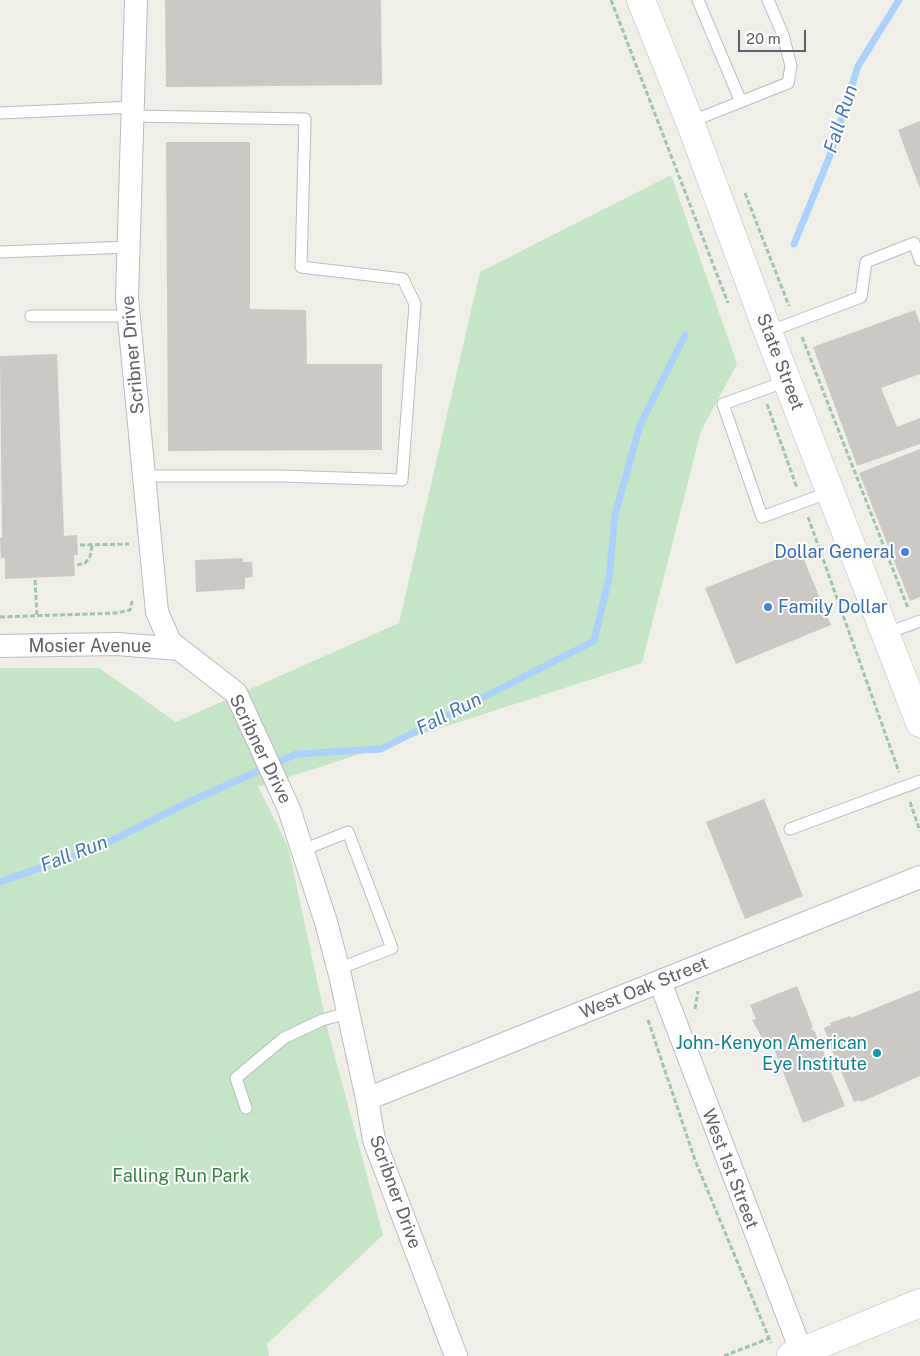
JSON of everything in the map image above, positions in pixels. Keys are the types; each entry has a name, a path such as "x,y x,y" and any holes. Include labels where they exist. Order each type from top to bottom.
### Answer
{"main road":[{"name":"State Street","path":"641,0 690,122 768,332 774,385 830,492 885,634 913,686 920,723"},
{"path":"798,1355 920,1303"}],"street":[{"name":"Scribner Drive","path":"136,0 129,247 129,316 157,612 166,636 179,649 236,693 258,737 289,809 326,922 368,1099 374,1140 379,1157 456,1356"},
{"name":"Mosier Avenue","path":"0,646 117,644 179,649"},
{"name":"West Oak Street","path":"368,1099 663,989 920,877"},
{"name":"West 1st Street","path":"663,989 798,1355"}],"lane":[{"path":"698,0 741,102"},
{"path":"690,122 788,83 791,66 783,36 768,0"},
{"path":"0,112 134,111 306,119 301,267 403,279 415,304 402,480 281,476 143,476"},
{"path":"768,332 861,297 866,262 914,243 920,260"},
{"path":"0,252 129,247"},
{"path":"31,316 129,316"},
{"path":"774,385 723,404 762,517 830,492"},
{"path":"885,634 920,621"},
{"path":"790,830 920,781"},
{"path":"303,850 348,832 392,948 338,969"},
{"path":"246,1108 236,1078 284,1038 322,1020 348,1013"}],"path":[{"path":"612,0 730,306"},
{"path":"774,385 802,502 920,831"},
{"path":"80,545 129,544"},
{"path":"77,565 86,563 90,557 92,545"},
{"path":"35,580 37,616"},
{"path":"663,989 640,1007 646,1012 696,1160 769,1338"}],"green space":[{"name":"Falling Run Park","path":"671,175 737,364 701,431 642,663 258,787 288,846 328,1031 383,1235 267,1344 269,1356 0,1356 0,668 99,668 176,722 399,623 480,272"}],"building":[{"path":"165,0 381,0 382,85 166,87"},
{"path":"920,121 920,189 898,130"},
{"path":"166,142 250,142 250,309 306,310 307,364 382,364 382,450 168,451"},
{"path":"915,310 920,323 920,374 881,388 897,427 920,418 920,444 857,466 813,347"},
{"path":"57,354 64,536 77,535 78,555 74,555 75,576 5,579 5,558 1,558 0,538 2,538 0,356"},
{"path":"920,449 920,597 910,601 859,473"},
{"name":"Family Dollar","path":"800,550 831,625 736,664 705,588"},
{"path":"243,558 243,562 252,562 253,577 245,578 245,589 196,592 195,560"},
{"path":"764,799 803,896 745,919 706,822"},
{"name":"John-Kenyon American Eye Institute","path":"797,986 813,1027 811,1028 815,1032 827,1060 835,1057 824,1028 831,1025 830,1023 850,1016 851,1018 920,990 920,1076 861,1102 860,1100 854,1102 840,1069 831,1072 845,1106 803,1123 774,1049 780,1046 778,1041 766,1045 752,1020 756,1019 750,1005"}],"waterway":[{"name":"Fall Run","path":"794,244 829,158 858,66 899,0"},
{"name":"Fall Run","path":"0,882 97,848 189,802 296,754 381,749 594,641 609,578 615,515 640,425 685,335"}],"place":[{"name":"Dollar General","path":"905,552"},
{"name":"Family Dollar","path":"768,607"},
{"name":"John-Kenyon American Eye Institute","path":"877,1053"}]}
